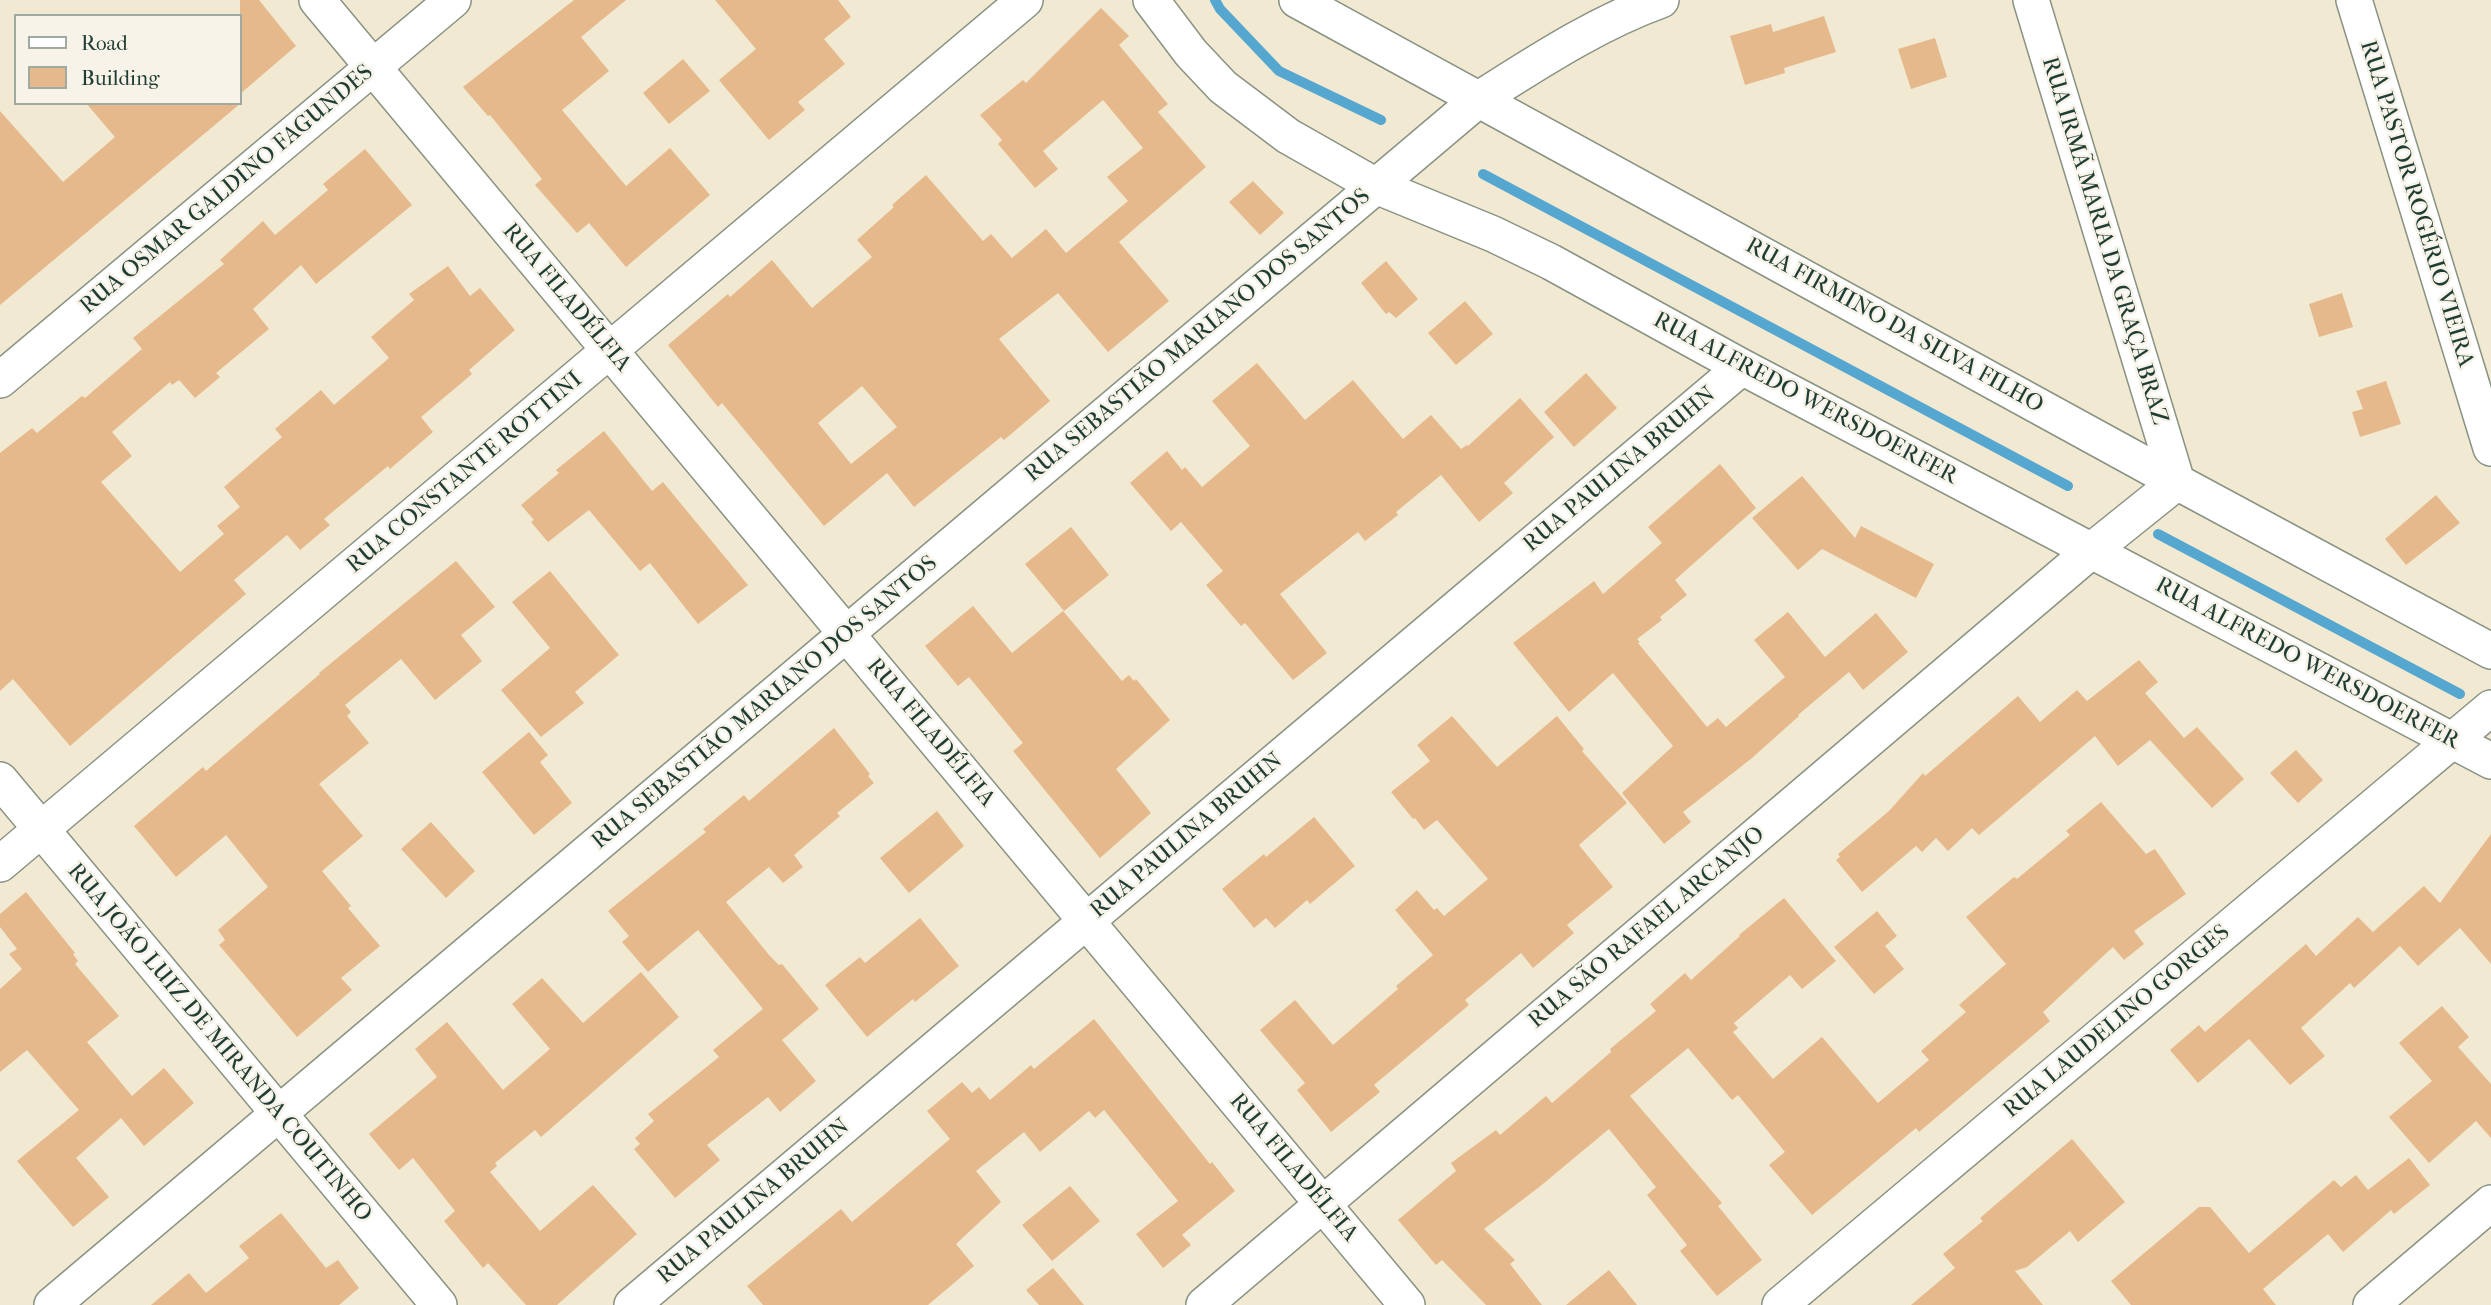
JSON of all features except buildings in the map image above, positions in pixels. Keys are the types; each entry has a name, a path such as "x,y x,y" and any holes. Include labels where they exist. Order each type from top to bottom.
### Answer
{"street":[{"name":"RUA FILADÉLFIA","path":"317,0 1407,1305"},
{"name":"RUA OSMAR GALDINO FAGUNDES","path":"0,380 453,0"},
{"name":"RUA CONSTANTE ROTTINI","path":"0,864 1026,0"},
{"name":"RUA ALFREDO WERSDOERFER","path":"1151,0 1191,53 1223,87 1288,136 1377,186 1493,234 1551,262 1742,367 2491,761"},
{"name":"RUA FIRMINO DA SILVA FILHO","path":"1297,0 2177,482 2491,650"},
{"name":"RUA SEBASTIÃO MARIANO DOS SANTOS","path":"51,1305 1479,99 1588,32 1661,0"},
{"name":"RUA IRMÃ MARIA DA GRAÇA BRAZ","path":"2031,0 2177,482"},
{"name":"RUA PASTOR ROGÉRIO VIEIRA","path":"2354,0 2491,448"},
{"name":"RUA PAULINA BRUHN","path":"632,1305 1742,367"},
{"name":"RUA SÃO RAFAEL ARCANJO","path":"1204,1305 2091,551 2177,482"},
{"name":"RUA LAUDELINO GORGES","path":"1780,1305 2491,708"},
{"name":"RUA JOÃO LUIZ DE MIRANDA COUTINHO","path":"0,780 439,1305"},
{"path":"2371,1305 2491,1203"}],"waterway":[{"path":"1215,0 1220,9 1279,71 1381,120"},
{"path":"1483,174 2068,486"},
{"path":"2158,534 2460,694"}]}
